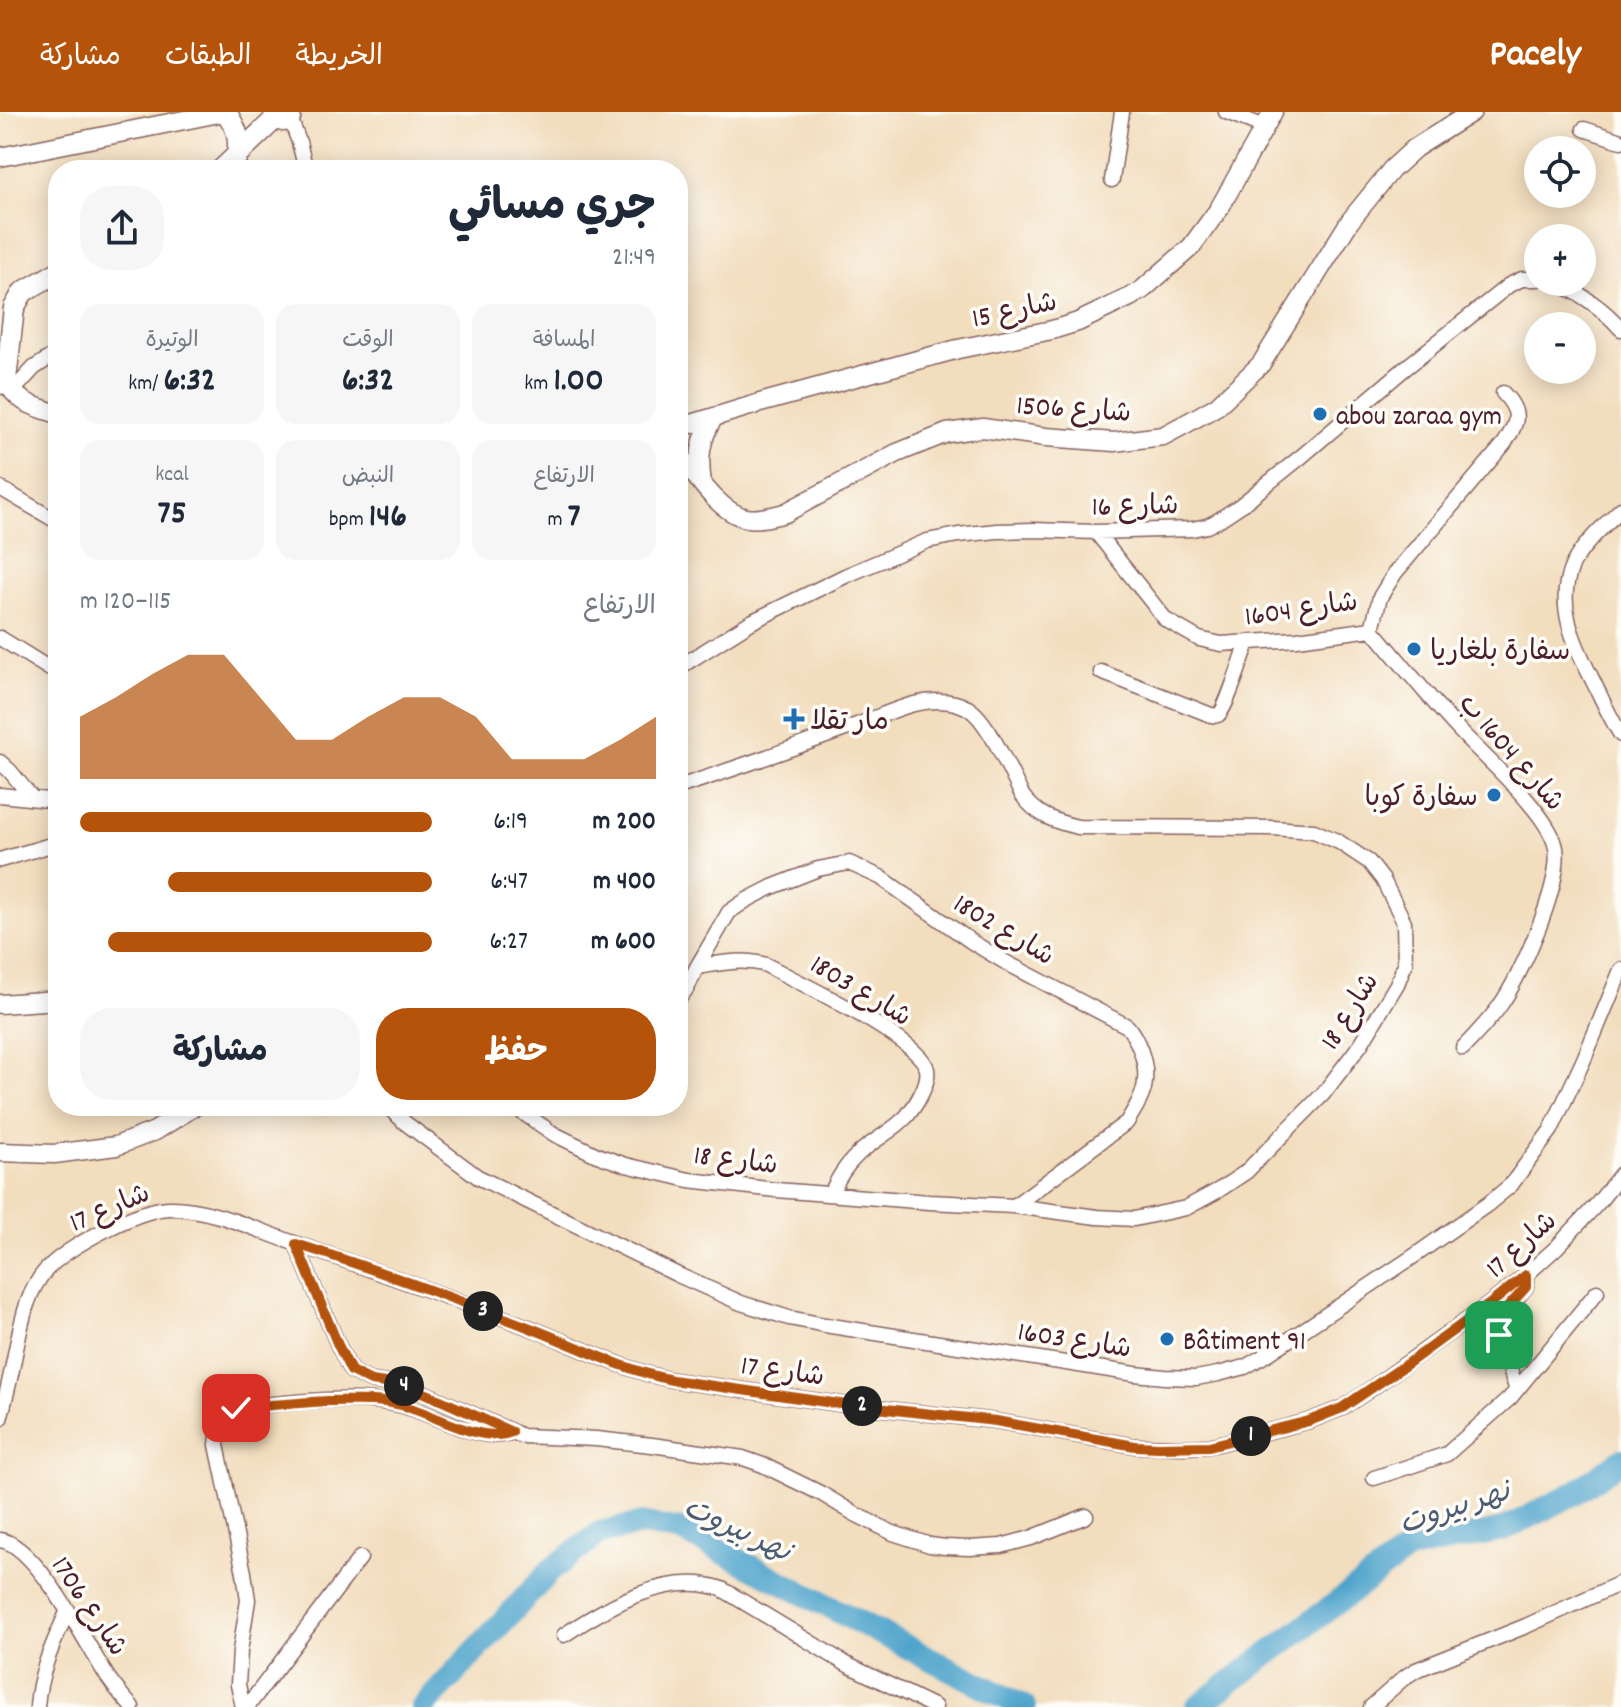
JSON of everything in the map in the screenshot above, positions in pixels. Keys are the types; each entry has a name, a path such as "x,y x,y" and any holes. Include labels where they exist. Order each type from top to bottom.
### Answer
{"main road":[{"path":"225,112 236,128 237,157"},
{"path":"233,160 277,114"},
{"path":"6,385 7,311 23,292 48,278"}],"street":[{"path":"0,157 225,112"},
{"path":"1112,180 1122,112"},
{"path":"1226,112 1269,120"},
{"name":"شارع 1506","path":"688,466 730,511 749,518 768,517 801,506 883,460 947,433 983,428 1114,442 1163,436 1217,406 1261,364 1350,221 1392,169 1415,148 1472,112"},
{"path":"277,114 299,142 304,160"},
{"name":"شارع 15","path":"688,425 958,349 1052,330 1078,322 1130,297 1191,247 1219,209 1269,120"},
{"path":"1584,129 1621,141"},
{"name":"شارع 16","path":"688,662 751,622 845,576 927,541 997,531 1096,532 1207,526 1302,456 1509,285 1524,279"},
{"path":"1581,296 1601,309 1621,329"},
{"path":"48,359 6,385 26,403 48,411"},
{"name":"شارع 1604","path":"1096,532 1166,620 1199,639 1221,644 1297,639 1372,629 1380,597 1395,573 1512,432 1517,414 1514,405 1503,393"},
{"path":"702,483 699,454 705,430 714,417"},
{"path":"0,488 48,516"},
{"path":"1621,509 1574,561 1565,601 1567,619 1579,654 1621,735"},
{"name":"شارع 1604 ب","path":"1372,629 1459,730 1520,792 1545,823 1556,848 1551,894 1520,971 1500,1006 1463,1048"},
{"path":"0,638 48,668"},
{"path":"1101,672 1216,716 1227,700 1248,642"},
{"name":"شارع 18","path":"528,1116 554,1134 597,1155 689,1180 776,1190 1014,1206 1097,1217 1134,1219 1157,1216 1186,1208 1246,1172 1323,1094 1361,1044 1397,984 1405,964 1404,922 1388,890 1369,862 1339,842 1314,831 1078,827 1049,819 1028,804 982,721 965,707 950,702 916,703 896,709 688,784"},
{"path":"0,762 32,798"},
{"path":"0,795 48,800"},
{"path":"0,860 48,846"},
{"name":"شارع 1802","path":"688,986 729,912 772,887 818,869 849,863 880,877 1005,962 1127,1026 1139,1043 1146,1080 1136,1108 1127,1122 1014,1206"},
{"name":"شارع 1803","path":"697,967 738,960 766,965 882,1028 916,1053 926,1067 926,1080 907,1116 854,1158 831,1194"},
{"name":"شارع 1603","path":"398,1116 478,1177 741,1303 825,1325 1135,1374 1196,1378 1245,1367 1269,1353 1417,1254 1511,1185 1551,1130 1621,970"},
{"path":"0,1004 48,999"},
{"path":"0,1152 54,1154 116,1146 155,1131 179,1116"},
{"name":"شارع 17","path":"0,1419 21,1321 46,1270 92,1237 150,1212 169,1208 229,1220 392,1276 648,1375 840,1404 996,1421 1135,1446 1209,1446 1309,1421 1342,1408 1422,1354 1526,1275 1557,1247 1621,1174"},
{"path":"296,1244 351,1371 371,1381 400,1385 427,1394 522,1436 624,1442 743,1458 822,1494 893,1533 930,1545 969,1548 1001,1546 1031,1538 1086,1516"},
{"path":"1516,1388 1497,1328 1500,1318 1526,1287 1526,1275"},
{"path":"1374,1478 1447,1454 1510,1398 1597,1292"},
{"path":"245,1707 238,1685 248,1600 217,1445 220,1427 232,1412 236,1408 284,1403 372,1401 401,1405 464,1429 495,1436 512,1432"},
{"name":"شارع 1706","path":"0,1540 18,1547 34,1564 68,1610 102,1669 132,1707"},
{"path":"245,1707 360,1558"},
{"path":"1371,1707 1416,1670 1526,1626 1621,1583"},
{"path":"564,1635 598,1613 638,1595 682,1584 707,1584 722,1589 848,1665 935,1707"},
{"path":"37,1707 46,1661 68,1610"}],"waterway":[{"name":"نهر بيروت","path":"1197,1707 1409,1549 1503,1530 1575,1493 1621,1460"},
{"name":"نهر بيروت","path":"423,1707 551,1570 600,1533 642,1524 682,1531 1024,1707"}],"place":[{"name":"abou zaraa gym","path":"1320,414"},
{"name":"سفارة بلغاريا","path":"1414,649"},
{"name":"مار تقلا","path":"794,719"},
{"name":"سفارة كوبا","path":"1494,795"},
{"name":"Bâtiment 91","path":"1167,1339"}],"route":[{"path":"236,1408 284,1403 372,1401 401,1405 464,1429 495,1436 512,1432 427,1394 400,1385 371,1381 351,1371 296,1244 349,1260 648,1375 840,1404 996,1421 1135,1446 1209,1446 1309,1421 1342,1408 1410,1362 1526,1275 1526,1287 1498,1323 1499,1335"}]}
